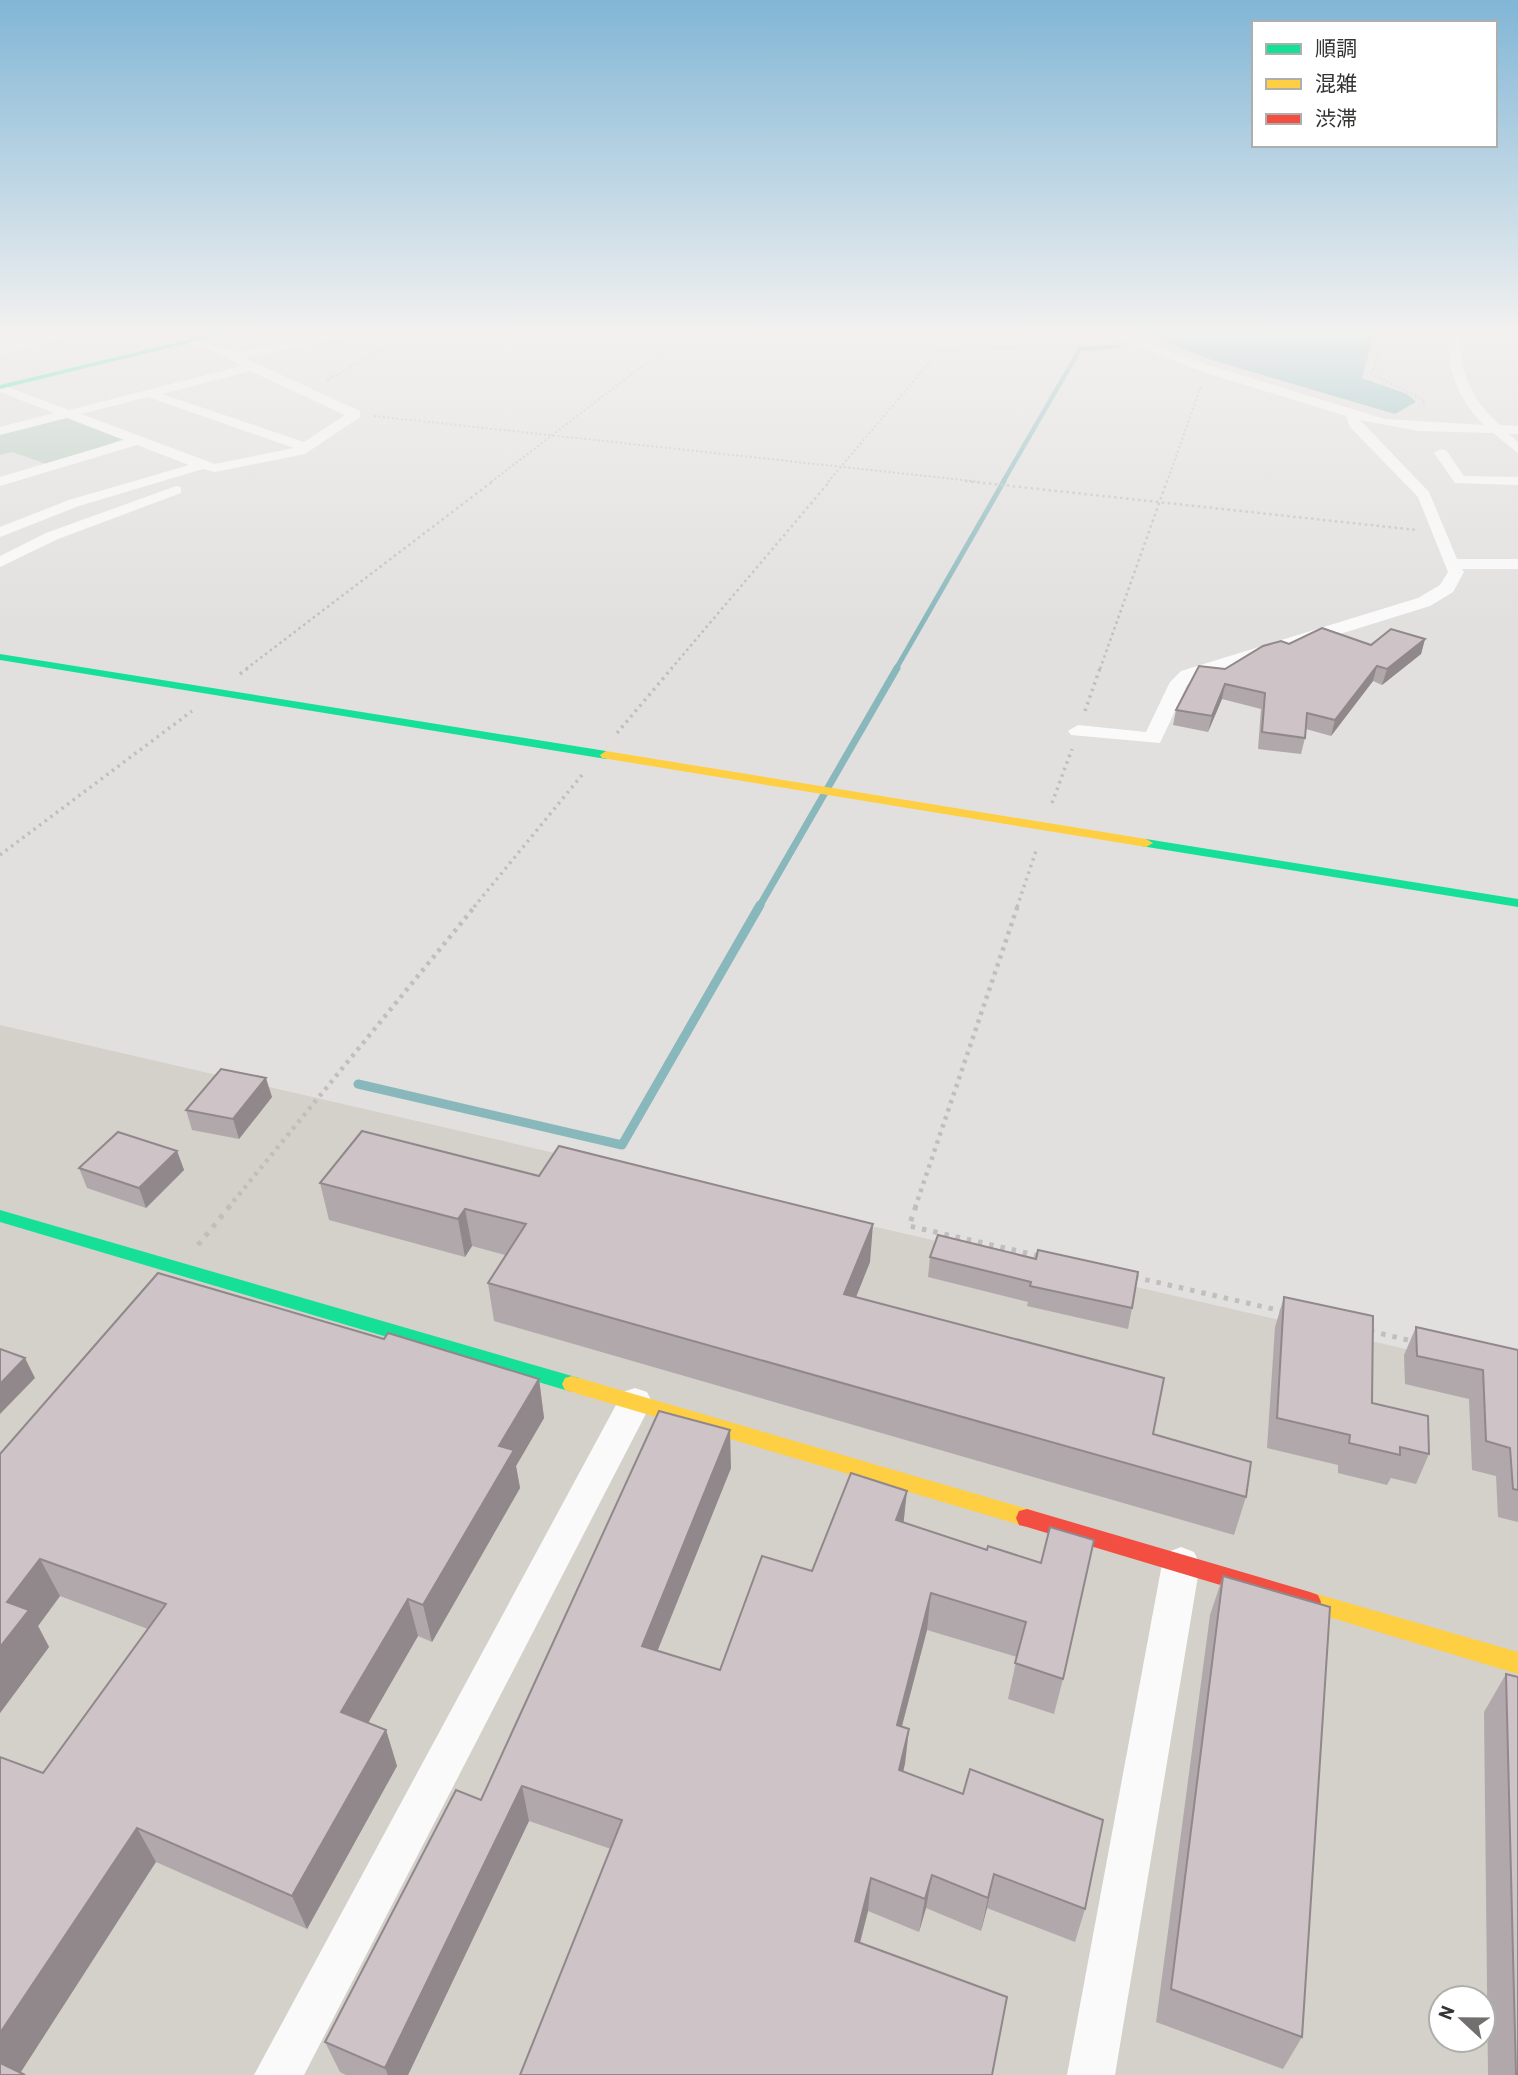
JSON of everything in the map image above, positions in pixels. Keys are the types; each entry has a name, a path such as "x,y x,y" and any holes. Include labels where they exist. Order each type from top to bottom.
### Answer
{"street":[{"path":"114,431 215,468 290,454 307,448 336,431"},
{"path":"257,431 307,448"},
{"path":"0,562 52,536 207,478 314,453 342,431"},
{"path":"1078,731 1153,739 1179,682 1188,675 1424,602 1447,588 1456,572 1437,532 1433,509 1424,495 1362,431"},
{"path":"1494,431 1518,449"},
{"path":"0,482 137,440"},
{"path":"1441,453 1460,480 1518,481"},
{"path":"0,532 74,503 202,465"},
{"path":"0,468 21,476"},
{"path":"1451,564 1518,564"},
{"path":"0,657 1518,903"},
{"path":"0,1216 169,1280 635,1402 1518,1663"},
{"path":"278,2075 635,1402"},
{"path":"1091,2075 1181,1564"}],"path":[{"path":"506,431 1437,532"},
{"path":"0,855 560,431"},
{"path":"169,1280 599,754 872,431"},
{"path":"1044,1257 909,1226 1044,826 1184,431"},
{"path":"1125,1276 1288,1313"},
{"path":"1356,1328 1423,1343"}],"shaded area":[{"path":"0,1025 1518,1375 1518,2075 0,2075"}],"green space":[{"path":"12,431 102,431 124,439 49,465 12,452 0,455 0,434"}],"building":[{"path":"1322,628 1371,645 1391,629 1425,639 1387,669 1377,666 1335,720 1307,713 1305,738 1262,732 1265,693 1225,684 1212,716 1176,710 1199,666 1225,669 1263,646 1281,641 1289,644"},
{"path":"221,1069 266,1078 233,1119 186,1110"},
{"path":"362,1131 539,1176 559,1146 873,1224 844,1294 1164,1378 1153,1434 1251,1462 1246,1497 488,1283 526,1224 465,1209 458,1219 320,1183"},
{"path":"118,1132 177,1151 139,1188 79,1168"},
{"path":"938,1235 1036,1259 1038,1250 1138,1272 1132,1308 1030,1286 1031,1282 930,1257"},
{"path":"158,1273 384,1339 388,1333 539,1379 499,1446 514,1450 423,1605 408,1599 341,1712 386,1730 292,1896 137,1828 0,2033 0,1757 43,1773 166,1604 40,1559 7,1602 29,1610 0,1647 0,1454"},
{"path":"1284,1297 1373,1316 1372,1403 1428,1416 1429,1454 1400,1447 1400,1455 1349,1443 1350,1435 1277,1418"},
{"path":"1416,1327 1518,1350 1518,1490 1513,1489 1510,1448 1486,1441 1483,1370 1417,1356"},
{"path":"0,1349 25,1358 0,1384"},
{"path":"659,1411 730,1430 642,1646 720,1670 762,1556 812,1571 851,1473 907,1491 896,1520 987,1550 988,1546 1041,1563 1050,1527 1094,1540 1063,1679 1015,1663 1026,1622 931,1593 897,1725 909,1729 899,1770 963,1794 970,1769 1103,1820 1085,1909 994,1874 988,1898 932,1875 925,1899 871,1878 855,1941 1007,1997 992,2075 520,2075 622,1820 522,1786 385,2068 325,2042 456,1790 481,1800"},
{"path":"1223,1576 1330,1607 1302,2037 1171,1989"},
{"path":"1506,1674 1518,1677 1518,2075 1516,2075"},
{"path":"0,2063 25,2075 0,2075"}],"waterway":[{"path":"1003,482 1033,431"},
{"path":"896,669 1004,481"},
{"path":"759,907 897,668"},
{"path":"358,1084 622,1145 760,905"}],"traffic: fast":[{"path":"0,657 606,755"},
{"path":"1146,843 1518,903"},
{"path":"0,1216 572,1384"}],"traffic: slow":[{"path":"606,755 1146,843"},
{"path":"572,1384 1027,1518"},
{"path":"1310,1602 1518,1663"}],"traffic: jam":[{"path":"1027,1518 1310,1602"}]}
